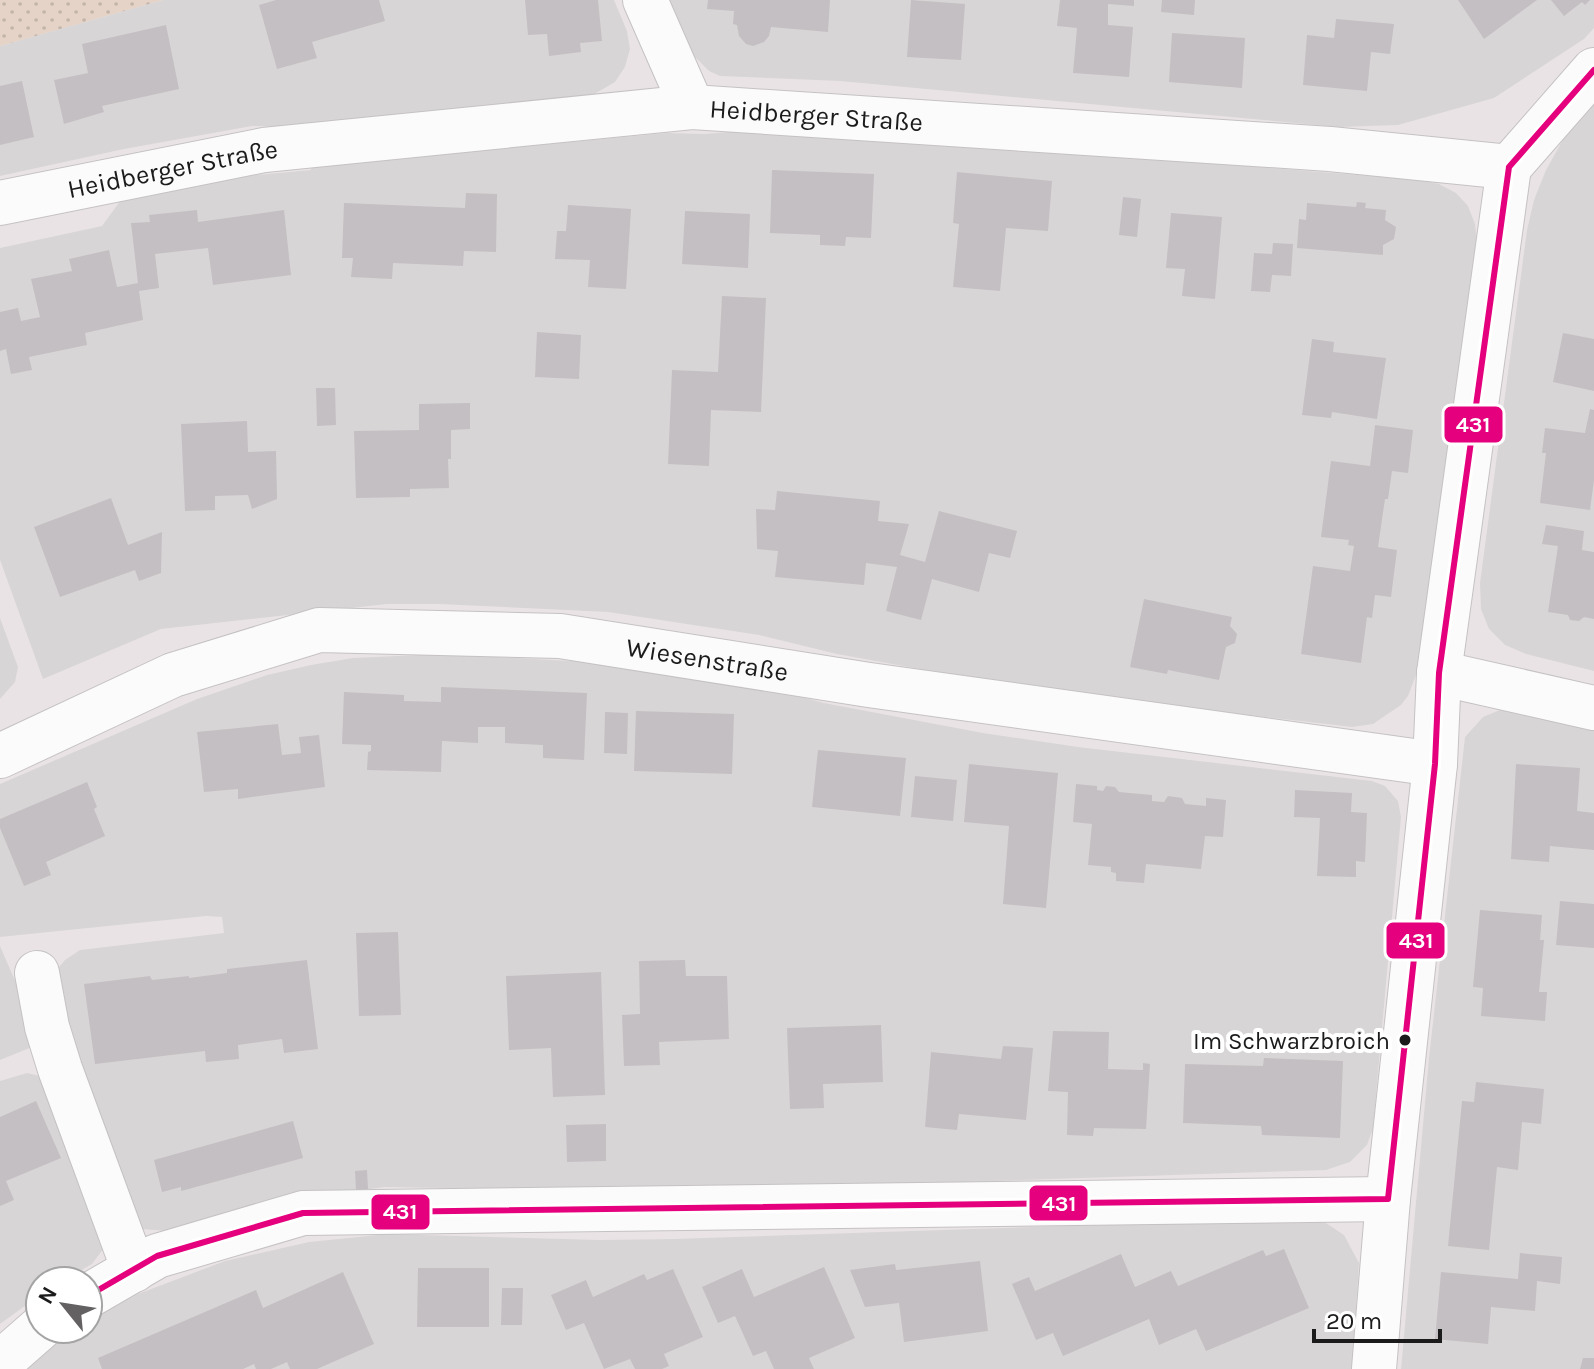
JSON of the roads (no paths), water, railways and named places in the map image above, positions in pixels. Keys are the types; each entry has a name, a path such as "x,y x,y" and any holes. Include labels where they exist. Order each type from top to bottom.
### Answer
{"street":[{"path":"645,0 692,107"},
{"path":"1374,1369 1388,1199 1435,764 1439,673 1509,167 1594,70"},
{"name":"Heidberger Straße","path":"0,203 264,150 692,107 1330,149 1509,167"},
{"name":"Wiesenstraße","path":"0,756 173,675 319,630 560,636 869,685 1435,764"},
{"path":"1439,673 1594,708"},
{"path":"37,973 47,1027 60,1069 134,1270"},
{"path":"104,1287 157,1256 303,1213 1388,1199"},
{"path":"0,1363 24,1342"}],"place":[{"name":"Im Schwarzbroich","path":"1405,1040"}]}
